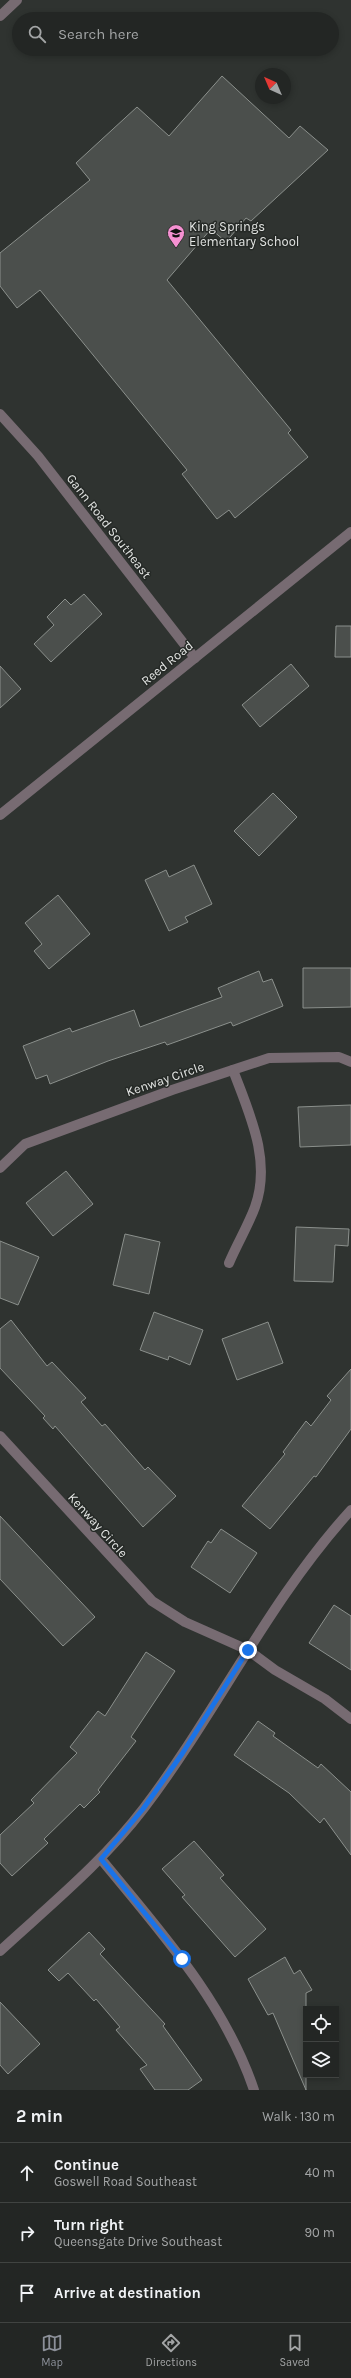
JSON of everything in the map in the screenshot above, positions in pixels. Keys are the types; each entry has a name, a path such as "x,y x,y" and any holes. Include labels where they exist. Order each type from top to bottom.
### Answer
{"street":[{"path":"0,16 17,0"},
{"name":"Gann Road Southeast","path":"0,414 38,456 195,658"},
{"name":"Reed Road","path":"0,815 351,532"},
{"name":"Kenway Circle","path":"0,1168 25,1144 269,1058 339,1056 351,1062"},
{"path":"229,1263 255,1206 262,1163 253,1123 234,1070"},
{"name":"Kenway Circle","path":"0,1436 147,1596 185,1622 248,1650 275,1670 325,1699 351,1719"},
{"path":"0,1951 101,1859 143,1809 182,1754 248,1650 311,1558 351,1510"},
{"path":"101,1859 182,1959 208,1996 246,2066 254,2090"}],"building":[{"path":"222,76 289,138 300,126 328,150 251,221 246,218 226,242 211,229 167,280 291,430 288,433 308,457 235,518 229,510 217,519 182,474 187,470 40,290 17,308 0,286 0,253 90,180 76,163 137,107 169,136"},
{"path":"84,594 102,614 51,662 34,644 54,625 47,617 65,599 71,605"},
{"path":"336,626 351,626 351,657 335,657"},
{"path":"291,664 309,686 260,727 242,705"},
{"path":"0,666 21,689 0,708"},
{"path":"273,793 297,817 259,856 234,831"},
{"path":"194,865 212,904 185,917 188,922 169,931 145,880 166,870 169,877"},
{"path":"58,895 90,934 49,969 34,951 42,944 25,923"},
{"path":"303,968 351,968 351,1007 303,1008"},
{"path":"259,971 263,982 272,979 283,1006 233,1026 231,1022 167,1045 165,1042 108,1061 50,1084 47,1075 36,1079 23,1046 70,1028 72,1032 134,1010 140,1027 222,997 218,988"},
{"path":"351,1105 351,1145 300,1147 298,1107"},
{"path":"66,1171 93,1204 53,1236 26,1203"},
{"path":"296,1227 349,1229 348,1246 335,1245 333,1282 294,1281"},
{"path":"125,1234 160,1242 149,1294 113,1285"},
{"path":"0,1241 39,1257 18,1305 0,1298"},
{"path":"154,1312 203,1330 190,1365 169,1356 168,1360 140,1350"},
{"path":"11,1320 47,1366 52,1362 86,1398 81,1402 102,1426 105,1424 145,1470 148,1467 176,1496 143,1527 55,1426 53,1429 43,1418 45,1416 0,1368 0,1329"},
{"path":"268,1322 283,1363 237,1380 222,1339"},
{"path":"351,1369 351,1429 316,1477 314,1476 270,1529 242,1506 285,1454 283,1452 306,1421 311,1426 331,1400 327,1396"},
{"path":"0,1516 95,1617 63,1646 0,1579"},
{"path":"221,1529 257,1553 230,1593 191,1567 208,1541 211,1543"},
{"path":"334,1605 351,1616 351,1670 309,1643"},
{"path":"146,1652 175,1671 131,1737 136,1741 98,1790 100,1792 84,1808 80,1804 44,1839 48,1843 12,1876 0,1863 0,1835 34,1803 31,1800 77,1753 70,1747 98,1711 105,1716"},
{"path":"258,1721 275,1733 273,1736 318,1768 321,1764 351,1792 351,1855 324,1818 320,1823 289,1793 234,1755"},
{"path":"194,1841 224,1875 220,1878 266,1929 235,1957 182,1897 185,1895 162,1869"},
{"path":"89,1932 105,1949 100,1954 165,2024 163,2026 202,2080 188,2090 155,2090 140,2069 147,2065 116,2030 120,2027 96,1999 94,2001 68,1973 59,1981 48,1970"},
{"path":"285,1957 294,1974 300,1970 312,1990 306,1993 306,2006 303,2006 303,2078 306,2078 306,2090 273,2013 268,2015 248,1979"},
{"path":"0,2002 40,2044 8,2074 0,2065"}],"place":[{"name":"King Springs Elementary School","path":"176,248"}],"route":[{"path":"182,1959 101,1859 143,1809 182,1754 248,1650"}]}
